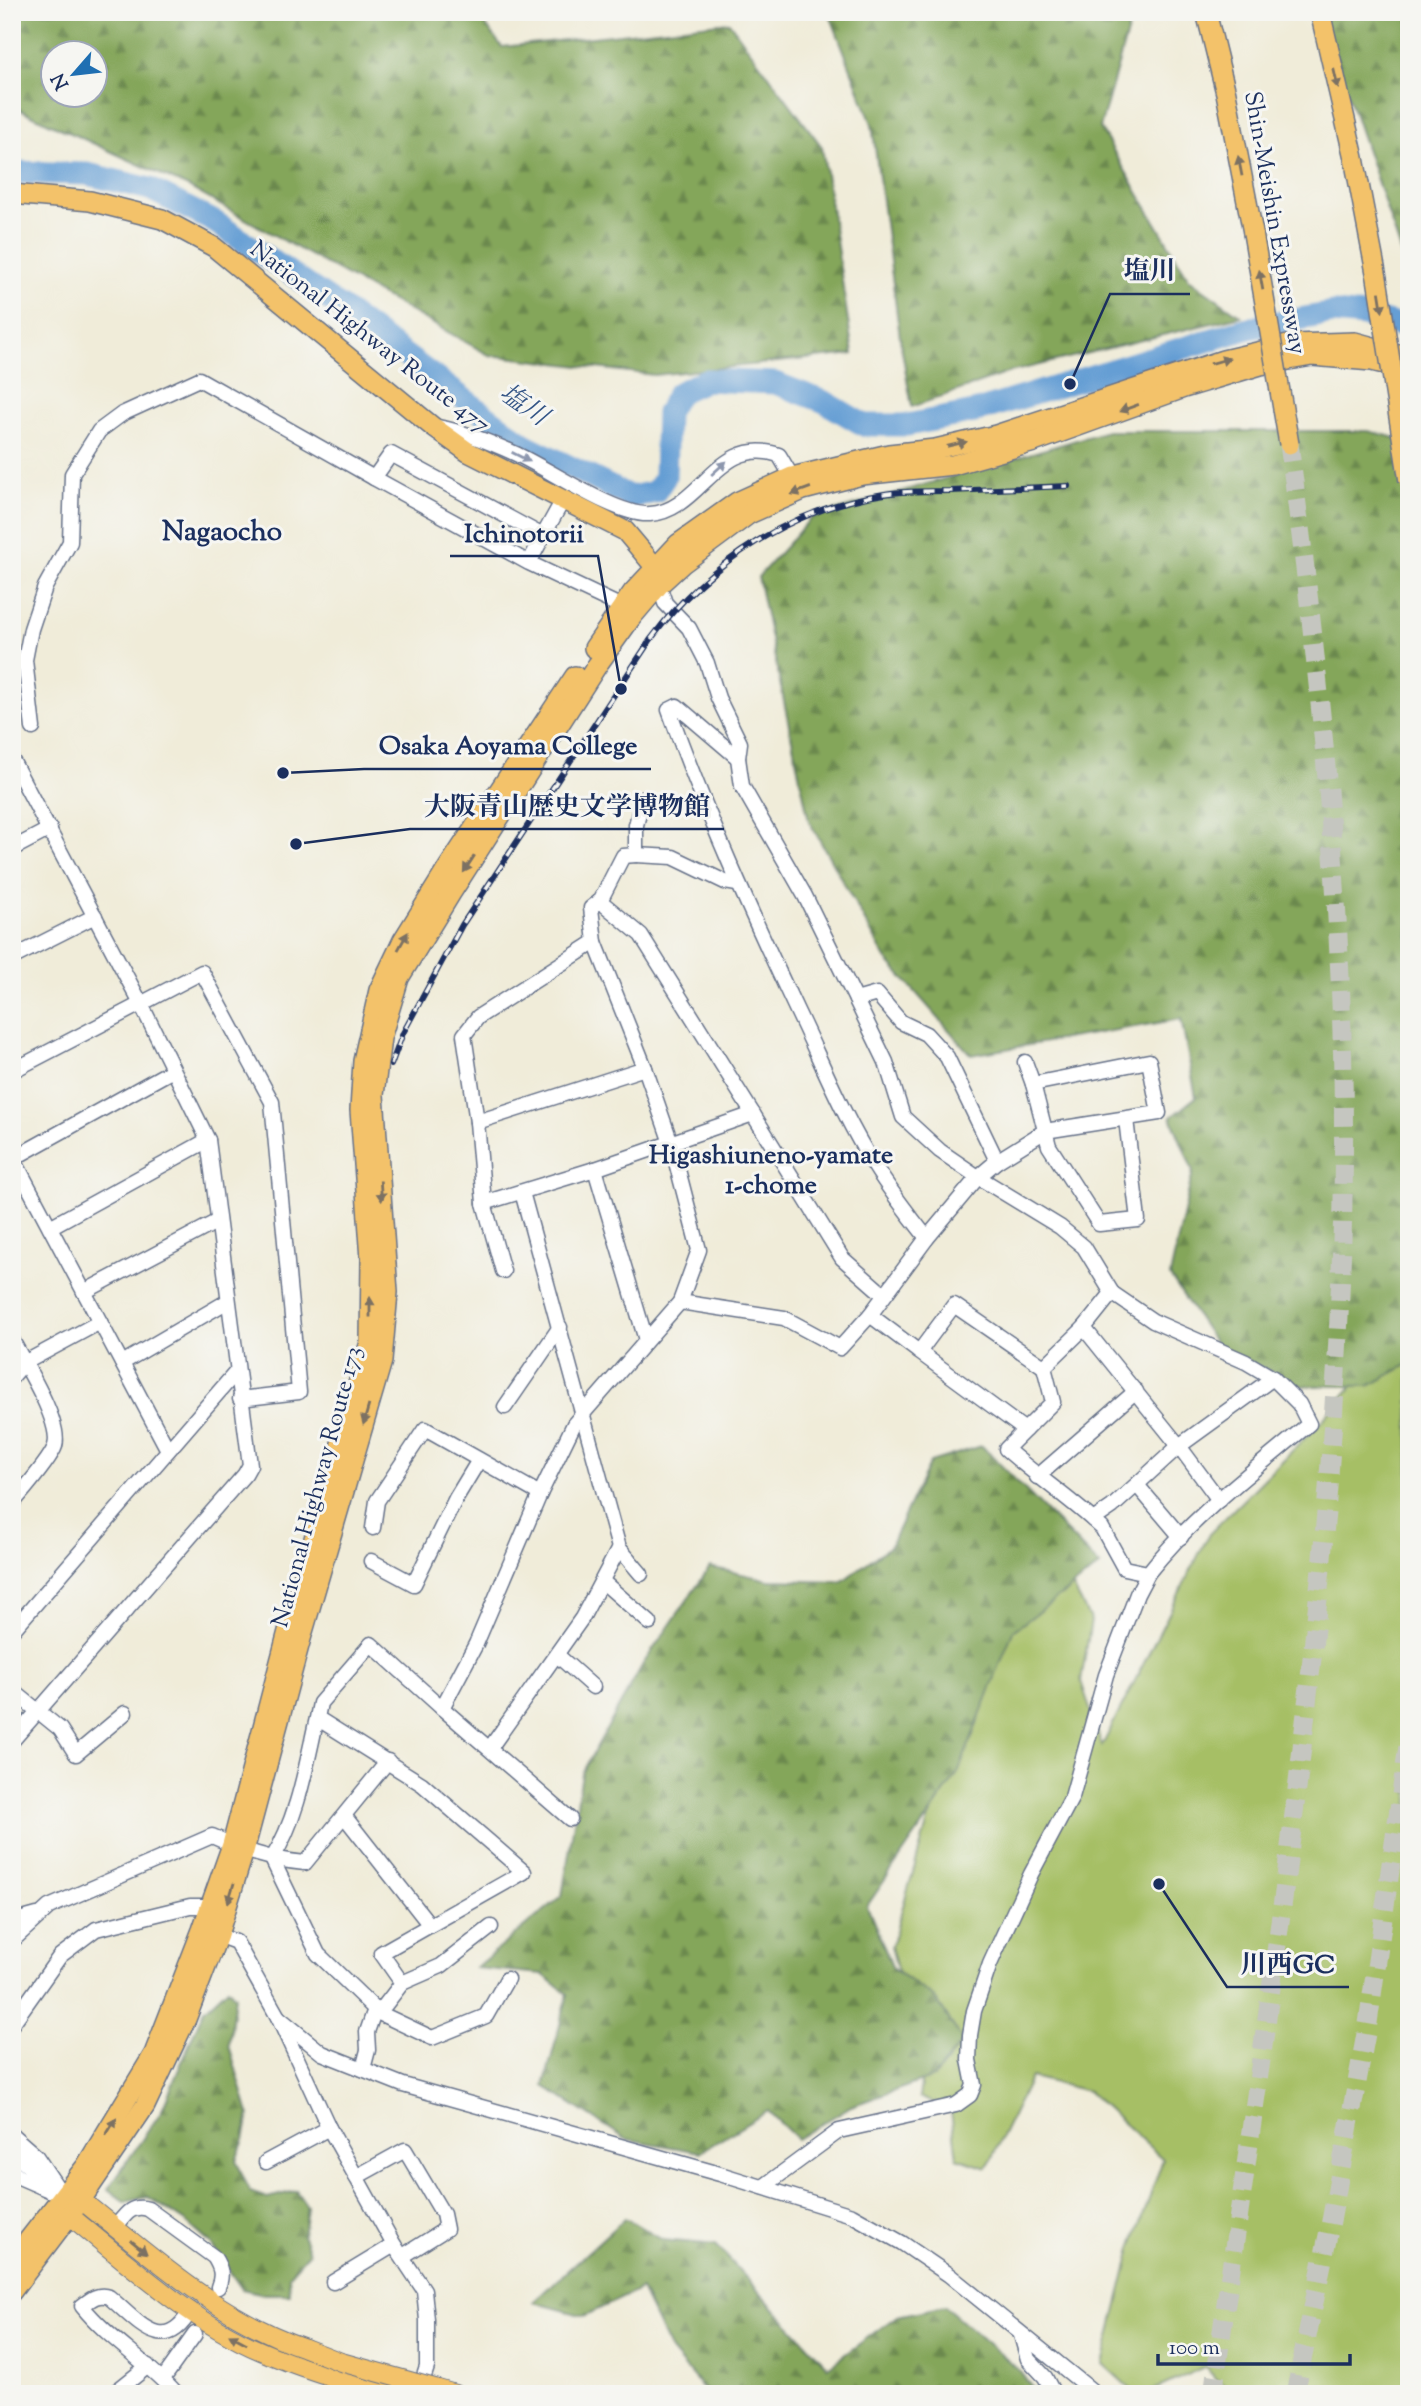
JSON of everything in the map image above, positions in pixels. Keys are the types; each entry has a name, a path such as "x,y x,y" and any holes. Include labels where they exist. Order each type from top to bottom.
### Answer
{"highway":[{"name":"Shin-Meishin Expressway","path":"1206,12 1226,93 1253,233 1289,444"},
{"path":"1320,12 1354,158 1377,278 1409,481"},
{"name":"National Highway Route 477","path":"12,194 90,201 162,219 214,247 468,452 625,531 658,576"},
{"name":"National Highway Route 173","path":"12,2291 71,2204 86,2166 154,2054 210,1933 300,1642 382,1361 387,1292 374,1094 381,1038 399,978 598,664 678,544 737,502 792,477 889,454 935,449 996,435 1223,360 1292,344 1355,342 1409,357"},
{"name":"National Highway Route 173","path":"210,1933 209,1906 238,1848 292,1616 370,1342 370,1259 360,1110 363,1061 379,990 403,940 449,866 622,607 658,576 683,563 749,514 803,490 862,475 953,465 1034,442 1184,388 1261,365 1312,356 1372,361 1409,370"},
{"name":"National Highway Route 173","path":"12,2261 71,2204"}],"main road":[{"path":"71,2204 115,2228 223,2309 275,2338 341,2362 447,2391"},
{"path":"71,2204 147,2279 191,2311 259,2351 389,2394"}],"street":[{"path":"33,729 26,660 44,587 70,542 72,474 99,431 133,409 199,379 529,563 622,607"},
{"path":"433,426 458,431 515,453 628,511 648,515 666,511 685,499 729,459 751,452 779,455 792,477"},
{"path":"374,478 391,454 543,536"},
{"path":"529,563 564,498"},
{"path":"658,576 665,603 689,628 707,663 718,698 740,744 738,758 742,786 805,896 856,1000 886,1062 903,1117 940,1151 1060,1227 1084,1247 1112,1293 1153,1321 1246,1362 1273,1378 1299,1404 1308,1424 1219,1500 1181,1537 1148,1573 1137,1594 1105,1675 1072,1797 1031,1874 982,1987 970,2035 969,2060 975,2085 970,2095 956,2105 839,2131 763,2187"},
{"path":"738,758 677,706 668,710 737,884 872,1163 899,1204 927,1238"},
{"path":"12,1741 250,1465 208,1140 141,1004 13,761"},
{"path":"636,855 636,825 643,798"},
{"path":"12,849 50,829"},
{"path":"442,1708 476,1644 540,1494 574,1424 680,1302 699,1250 671,1143 645,1068 595,942 591,908 600,901 623,856 673,857 725,882 737,884"},
{"path":"600,901 641,935 842,1258 884,1295"},
{"path":"12,958 95,916"},
{"path":"503,1271 484,1203 477,1122 464,1035 478,1017 595,942"},
{"path":"12,1071 202,972 272,1101 299,1391 240,1399"},
{"path":"856,1000 877,994 901,1022 926,1034 947,1057 997,1161"},
{"path":"1025,1062 1049,1146 1099,1224 1138,1220 1126,1119"},
{"path":"680,1302 784,1318 840,1348 870,1315 927,1238 978,1177 997,1161 1045,1131 1159,1113 1149,1062 1032,1084"},
{"path":"477,1122 645,1068"},
{"path":"168,1450 13,1157 173,1070"},
{"path":"484,1203 595,1169 753,1114"},
{"path":"50,1227 208,1140"},
{"path":"595,1169 646,1340"},
{"path":"522,1192 619,1548 641,1574"},
{"path":"84,1292 218,1221"},
{"path":"1044,1367 1084,1328 1112,1293"},
{"path":"122,1363 228,1301"},
{"path":"919,1352 954,1304 1044,1367 1054,1402 1006,1449 1037,1477 1063,1493 1102,1528 1124,1568 1148,1573"},
{"path":"870,1315 1025,1430"},
{"path":"12,1377 24,1363 100,1322"},
{"path":"505,1408 560,1327"},
{"path":"1084,1328 1219,1500"},
{"path":"12,1340 55,1422 55,1446 12,1504"},
{"path":"12,1631 237,1371"},
{"path":"1093,1520 1112,1507 1179,1446 1273,1378"},
{"path":"1037,1477 1136,1391"},
{"path":"373,1528 377,1501 425,1429 540,1494"},
{"path":"371,1560 414,1584 456,1497 479,1460"},
{"path":"1137,1485 1181,1537"},
{"path":"490,1748 582,1618 619,1548"},
{"path":"602,1581 650,1623"},
{"path":"272,1859 284,1840 302,1780 320,1703 371,1644 569,1819"},
{"path":"557,1655 593,1686"},
{"path":"12,1689 60,1729 76,1755 125,1713"},
{"path":"317,1718 422,1784 524,1872 381,1953 402,1983"},
{"path":"12,1941 49,1907 212,1836 272,1859 306,1863 388,1761"},
{"path":"345,1817 429,1924"},
{"path":"272,1859 318,1954 377,2011 432,2038 486,2016 507,1979"},
{"path":"12,2024 60,1956 96,1929 190,1906 209,1906"},
{"path":"12,1922 38,1915"},
{"path":"363,2069 368,2050 367,2032 377,2011 402,1983 441,1966 491,1927"},
{"path":"210,1933 236,1942 278,2017 329,2129 424,2290 427,2367 418,2394"},
{"path":"278,2017 321,2053 403,2085 763,2187 852,2215 902,2243 949,2275 1096,2394"},
{"path":"266,2162 329,2129"},
{"path":"12,2135 36,2156 71,2204"},
{"path":"333,2282 446,2229 443,2214 405,2150 356,2177"},
{"path":"12,2152 71,2204"},
{"path":"12,2171 71,2204"},
{"path":"115,2228 128,2211 139,2207 148,2209 214,2257 222,2277 218,2287"},
{"path":"176,2394 163,2379 96,2324 82,2306 92,2298 102,2295 109,2297 150,2330 162,2334 182,2327 191,2311"},
{"path":"163,2379 195,2334"},
{"path":"1021,2334 1028,2359 1045,2377 1054,2394"},
{"path":"118,2390 148,2366"}],"green space":[{"path":"12,12 476,12 502,47 729,22 822,147 853,354 654,375 489,355 188,187 12,106"},
{"path":"829,12 1133,12 1100,128 1189,279 1241,316 1010,372 912,407 901,345 872,124"},
{"path":"1320,12 1409,12 1409,275"},
{"path":"1107,431 1368,431 1409,441 1409,1364 1369,1386 1300,1386 1217,1346 1170,1276 1193,1171 1171,1117 1196,1097 1181,1019 971,1055 886,959 809,821 758,577 811,518"},
{"path":"1389,1345 1409,1346 1409,2394 1233,2394 1204,2367 1145,2394 1136,2394 1103,2364 1132,2248 1163,2159 1088,2091 1031,2077 987,2168 957,2158 951,2111 919,2097 924,2065 891,1947 928,1821 1007,1632 1073,1587 1091,1621 1081,1681 1102,1746 1209,1534 1317,1426"},
{"path":"982,1446 1100,1566 1013,1631 958,1773 867,1906 893,1969 935,1998 963,2041 934,2077 851,2106 797,2139 768,2111 700,2152 626,2139 544,2086 568,1994 542,1974 475,1968 562,1896 582,1773 643,1664 710,1567 769,1580 841,1582 890,1546 930,1462"},
{"path":"228,1988 235,1996 229,2045 249,2114 244,2140 236,2160 250,2192 267,2198 296,2191 307,2207 303,2236 309,2252 289,2275 290,2294 264,2294 242,2289 210,2243 186,2222 148,2197 125,2202 108,2189 161,2112 203,2011"},
{"path":"625,2218 663,2240 716,2245 828,2367 897,2316 945,2306 1020,2371 1036,2394 708,2394 671,2351 641,2289 584,2316 533,2302"}],"waterway":[{"name":"塩川","path":"12,172 87,174 150,189 215,222 343,309 526,445 631,497 655,492 665,477 667,413 678,393 706,380 775,383 825,402 864,425 907,425 974,412 1249,328 1333,313 1365,316 1409,328"}],"tunnel":[{"path":"1213,2394 1292,1833 1323,1551 1341,1269 1343,1062 1333,855 1314,649 1289,444"},
{"path":"1295,2394 1368,2023 1409,1739"}],"railway":[{"path":"391,1065 403,1033 462,925 651,639 699,585 756,542 788,524 855,500 906,492 1068,486"}],"place":[{"name":"塩川","path":"1070,384"},
{"name":"Ichinotorii","path":"621,689"},
{"name":"Osaka Aoyama College","path":"283,773"},
{"name":"大阪青山歴史文学博物館","path":"296,844"},
{"name":"川西GC","path":"1159,1884"}],"district":[{"name":"Nagaocho","path":"222,533"},
{"name":"Higashiuneno-yamate 1-chome","path":"771,1171"}]}
